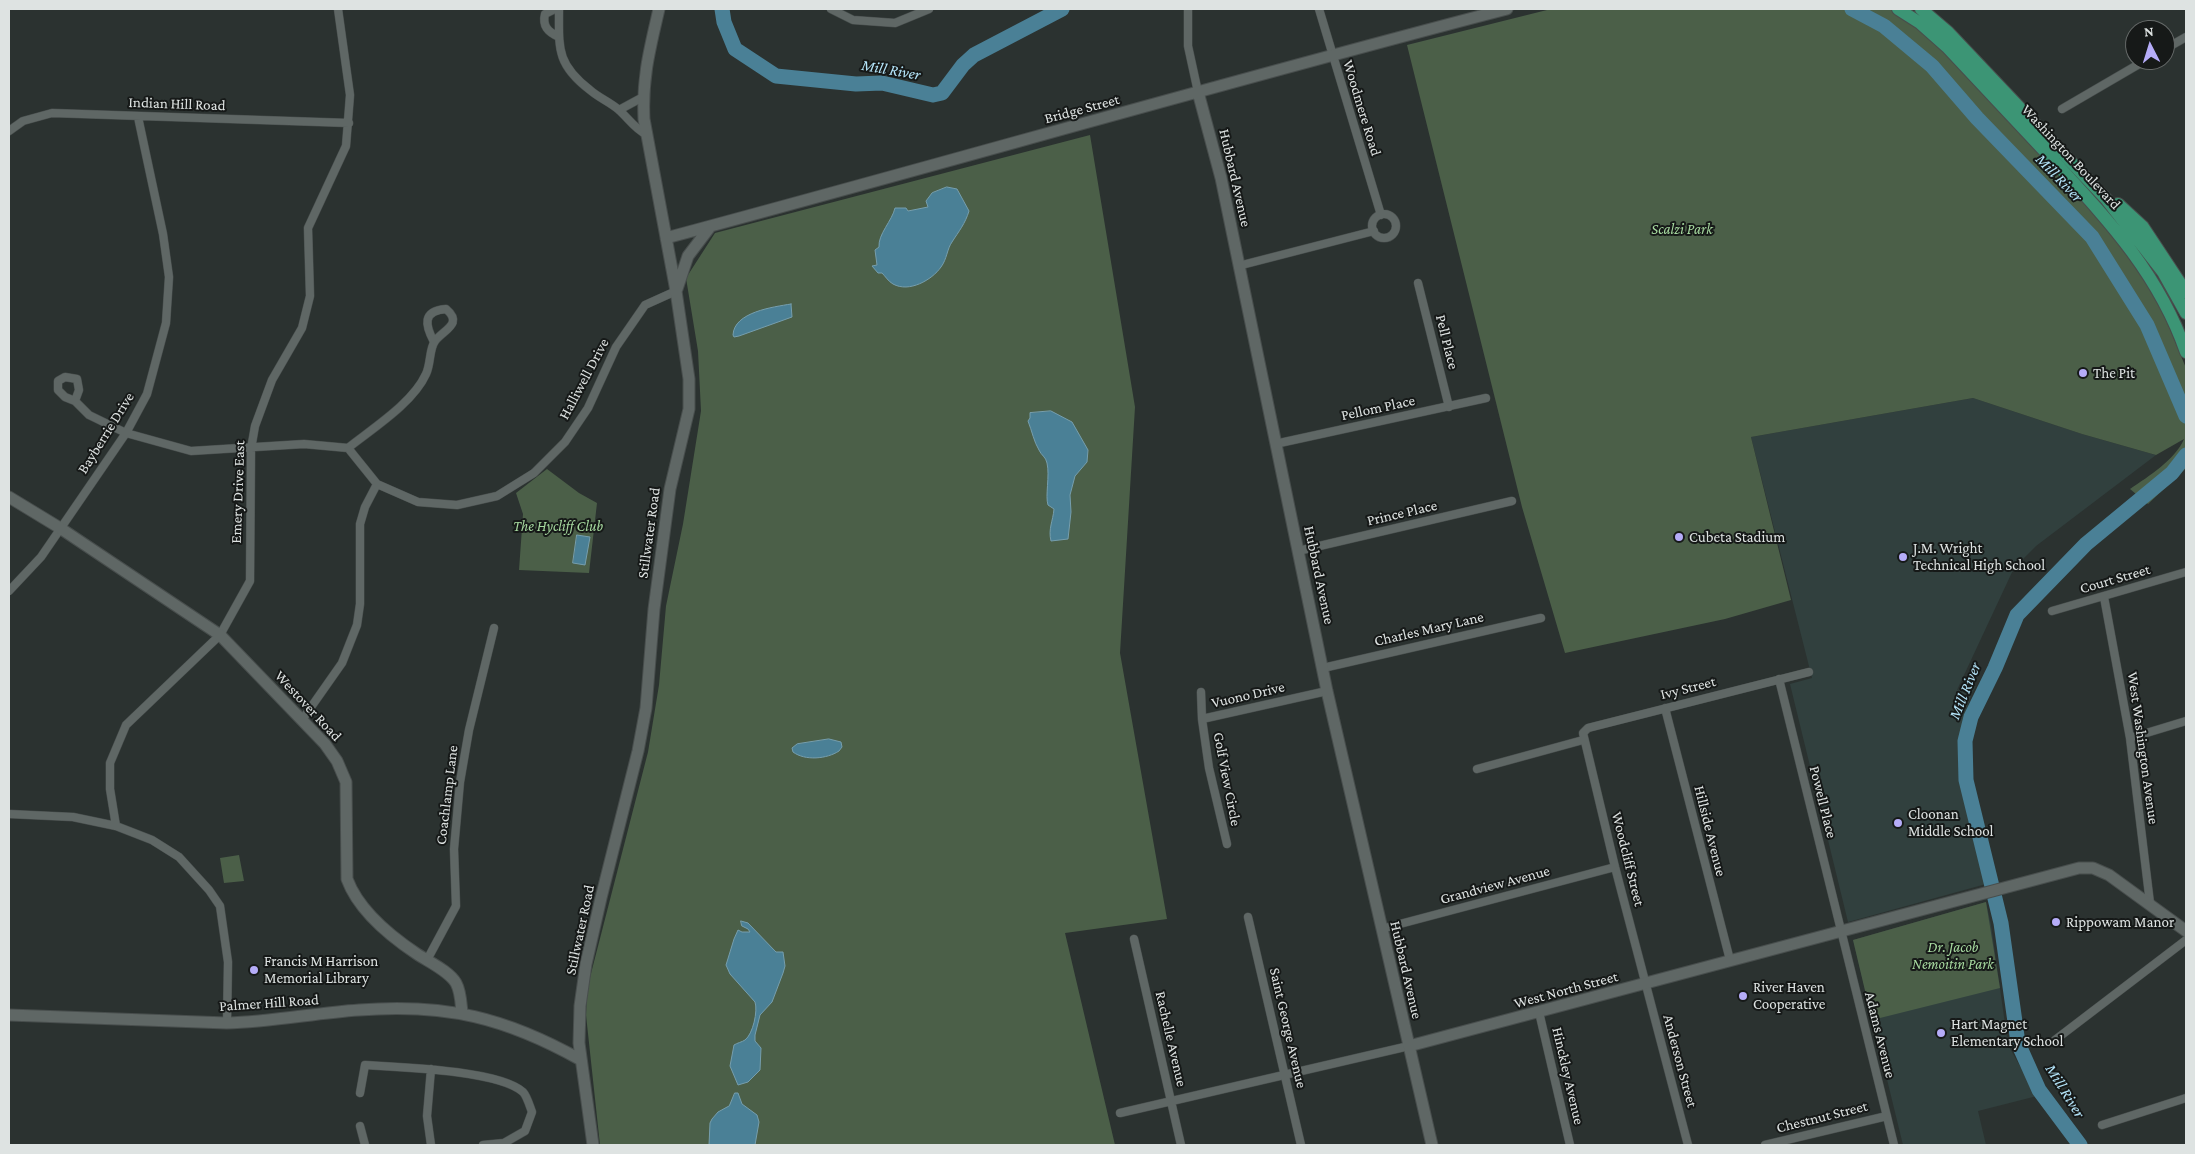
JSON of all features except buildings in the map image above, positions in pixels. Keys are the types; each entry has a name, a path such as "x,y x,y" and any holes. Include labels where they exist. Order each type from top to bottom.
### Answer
{"main road":[{"name":"Stillwater Road","path":"593,1145 581,1060 580,1006 586,964 638,751 646,708 654,609 670,489 688,409 689,379 676,291 647,135 643,97 646,59 659,9"},
{"name":"Bridge Street","path":"666,238 1332,54 1506,9"},
{"name":"Washington Boulevard","path":"1898,9 1920,23 1947,47 2098,209 2136,255 2163,298 2186,352"},
{"name":"Washington Boulevard","path":"1921,9 1948,32 2107,200 2164,272 2186,313"},
{"name":"Hubbard Avenue","path":"1198,92 1221,178 1328,691 1432,1145"},
{"path":"2107,200 2119,205 2144,227 2186,292"},
{"path":"676,291 688,256 710,226"},
{"name":"Westover Road","path":"9,497 60,528 220,635 325,744 337,761 346,782 348,879 352,893 374,918 410,949 443,971 458,985 462,1013"},
{"name":"West North Street","path":"1409,1046 2068,870 2093,868 2109,875 2186,931"},
{"name":"Palmer Hill Road","path":"9,1015 227,1023 261,1022 387,1008 462,1013 523,1030 581,1060"}],"street":[{"name":"Emery Drive East","path":"116,826 110,789 110,763 126,725 220,635 250,581 251,449 255,426 272,380 302,328 310,296 308,228 346,146 350,95 338,9"},
{"path":"555,9 545,14 543,21 546,29 559,36"},
{"path":"559,9 559,46 563,60 571,72 590,90 619,110 636,128 647,135"},
{"path":"831,9 853,20 895,23 930,9"},
{"name":"Hubbard Avenue","path":"1188,9 1188,46 1198,92"},
{"name":"Woodmere Road","path":"1238,266 1374,231 1379,236 1386,238 1396,230 1393,218 1386,214 1381,215 1319,9"},
{"path":"2175,43 2186,37"},
{"path":"2062,109 2129,70"},
{"path":"619,110 643,97"},
{"name":"Indian Hill Road","path":"9,131 23,121 52,113 349,123"},
{"name":"Bayberrie Drive","path":"9,591 41,557 126,433 147,394 166,323 169,277 163,234 138,117"},
{"path":"1374,231 1374,221 1381,215"},
{"name":"Pell Place","path":"1418,282 1449,407"},
{"name":"Halliwell Drive","path":"348,448 377,484 418,502 458,505 497,496 534,474 565,442 588,408 616,347 644,305 676,291"},
{"path":"76,401 89,414 126,433 191,451 251,449 304,444 348,448 412,395 426,374 434,342"},
{"name":"Pellom Place","path":"1275,444 1486,398"},
{"path":"302,720 342,663 356,625 360,604 360,524 365,508 377,484"},
{"name":"Prince Place","path":"1298,551 1512,501"},
{"name":"Court Street","path":"2052,611 2186,572"},
{"name":"West Washington Avenue","path":"2104,597 2130,738 2150,903"},
{"name":"Charles Mary Lane","path":"1323,668 1541,618"},
{"name":"Coachlamp Lane","path":"427,960 456,906 454,849 460,782 469,730 494,628"},
{"name":"Ivy Street","path":"1584,740 1584,731 1588,728 1809,672"},
{"name":"Powell Place","path":"1779,679 1840,932"},
{"name":"Vuono Drive","path":"1201,692 1202,719 1328,691"},
{"name":"Hillside Avenue","path":"1665,708 1730,960"},
{"name":"Golf View Circle","path":"1202,719 1209,768 1226,844"},
{"path":"2130,738 2186,721"},
{"path":"1477,769 1584,740"},
{"name":"Woodcliff Street","path":"1584,740 1646,984"},
{"path":"9,814 73,817 116,826 152,840 179,857 209,890 220,906 228,962 227,1023"},
{"name":"Grandview Avenue","path":"1381,929 1615,867"},
{"name":"Saint George Avenue","path":"1248,918 1301,1145"},
{"name":"Adams Avenue","path":"1840,932 1894,1145"},
{"name":"Rachelle Avenue","path":"1134,939 1181,1145"},
{"path":"2055,1040 2186,940"},
{"name":"Anderson Street","path":"1646,984 1688,1145"},
{"name":"Hinckley Avenue","path":"1539,1012 1570,1145"},
{"name":"West North Street","path":"1120,1112 1409,1046"},
{"path":"360,1093 365,1065 431,1069 500,1080 523,1092 532,1112 525,1131 504,1143 484,1145"},
{"path":"431,1069 427,1116 431,1145"},
{"path":"2102,1125 2186,1098"},
{"name":"Chestnut Street","path":"1765,1145 1886,1116"},
{"path":"360,1126 365,1145"}],"shaded area":[{"name":"J.M. Wright Technical High School","path":"1973,398 2082,434 2156,455 2036,546 2014,568 1957,690 1976,686 1971,695 1958,743 1959,770 1986,884 1848,922 1790,684 1812,678 1751,437"},
{"name":"Hart Magnet Elementary School","path":"1986,902 2008,1045 2037,1096 1978,1111 1986,1145 1903,1145 1853,940"}],"green space":[{"name":"Scalzi Park","path":"1551,9 1892,9 1943,48 2117,238 2159,303 2186,368 2186,468 2148,504 2130,489 2168,461 2184,439 2156,455 2082,434 1973,398 1751,437 1791,600 1725,619 1565,653 1522,507 1407,45"},
{"path":"1090,135 1135,407 1120,653 1167,919 1065,933 1115,1145 600,1145 586,1015 587,989 648,752 659,685 666,606 683,524 701,411 698,351 686,278 715,233"},
{"name":"The Hycliff Club","path":"547,469 579,493 597,503 589,573 519,570 523,514 516,493"},
{"path":"239,855 244,881 224,883 220,858"},
{"name":"Dr. Jacob Nemoitin Park","path":"1986,902 2000,988 1872,1020 1853,940"}],"water":[{"path":"947,187 957,189 969,211 964,224 950,245 943,264 937,272 920,284 906,287 893,284 872,266 877,265 875,250 879,247 883,232 895,208 906,208 908,211 928,207 926,201 932,193"},
{"path":"791,304 792,317 734,337 735,327 747,316 765,309"},
{"path":"1051,411 1072,422 1088,450 1087,462 1075,476 1070,495 1071,512 1068,539 1051,541 1050,529 1054,509 1048,505 1047,501 1047,463 1037,447 1028,421 1030,413"},
{"path":"577,535 590,537 585,565 573,563"},
{"path":"829,739 841,742 842,747 834,754 810,758 793,752 792,748 797,744"},
{"path":"741,921 748,923 776,952 783,952 785,966 772,1002 760,1015 755,1035 755,1041 761,1048 760,1070 748,1082 738,1085 730,1066 734,1045 748,1037 756,1011 755,1002 730,974 726,965 738,930 750,932 742,926"},
{"path":"735,1093 738,1093 742,1104 757,1115 759,1122 755,1145 709,1145 710,1123 712,1119 718,1112 729,1106"}],"waterway":[{"name":"Mill River","path":"722,9 724,22 735,49 776,76 856,84 882,83 933,95 942,93 963,65 974,55 1062,9"},
{"name":"Mill River","path":"1852,9 1884,26 1932,66 1977,118 2092,237 2147,325 2186,416"},
{"name":"Mill River","path":"2080,1145 2039,1090 2018,1043 2001,923 1966,780 1965,741 1971,717 1995,668 2017,615 2086,544 2172,473 2186,455"}],"place":[{"name":"The Pit","path":"2083,373"},
{"name":"Cubeta Stadium","path":"1679,537"},
{"name":"J.M. Wright Technical High School","path":"1903,557"},
{"name":"Cloonan Middle School","path":"1898,823"},
{"name":"Rippowam Manor","path":"2056,922"},
{"name":"Francis M Harrison Memorial Library","path":"254,970"},
{"name":"River Haven Cooperative","path":"1743,996"},
{"name":"Hart Magnet Elementary School","path":"1941,1033"}]}
